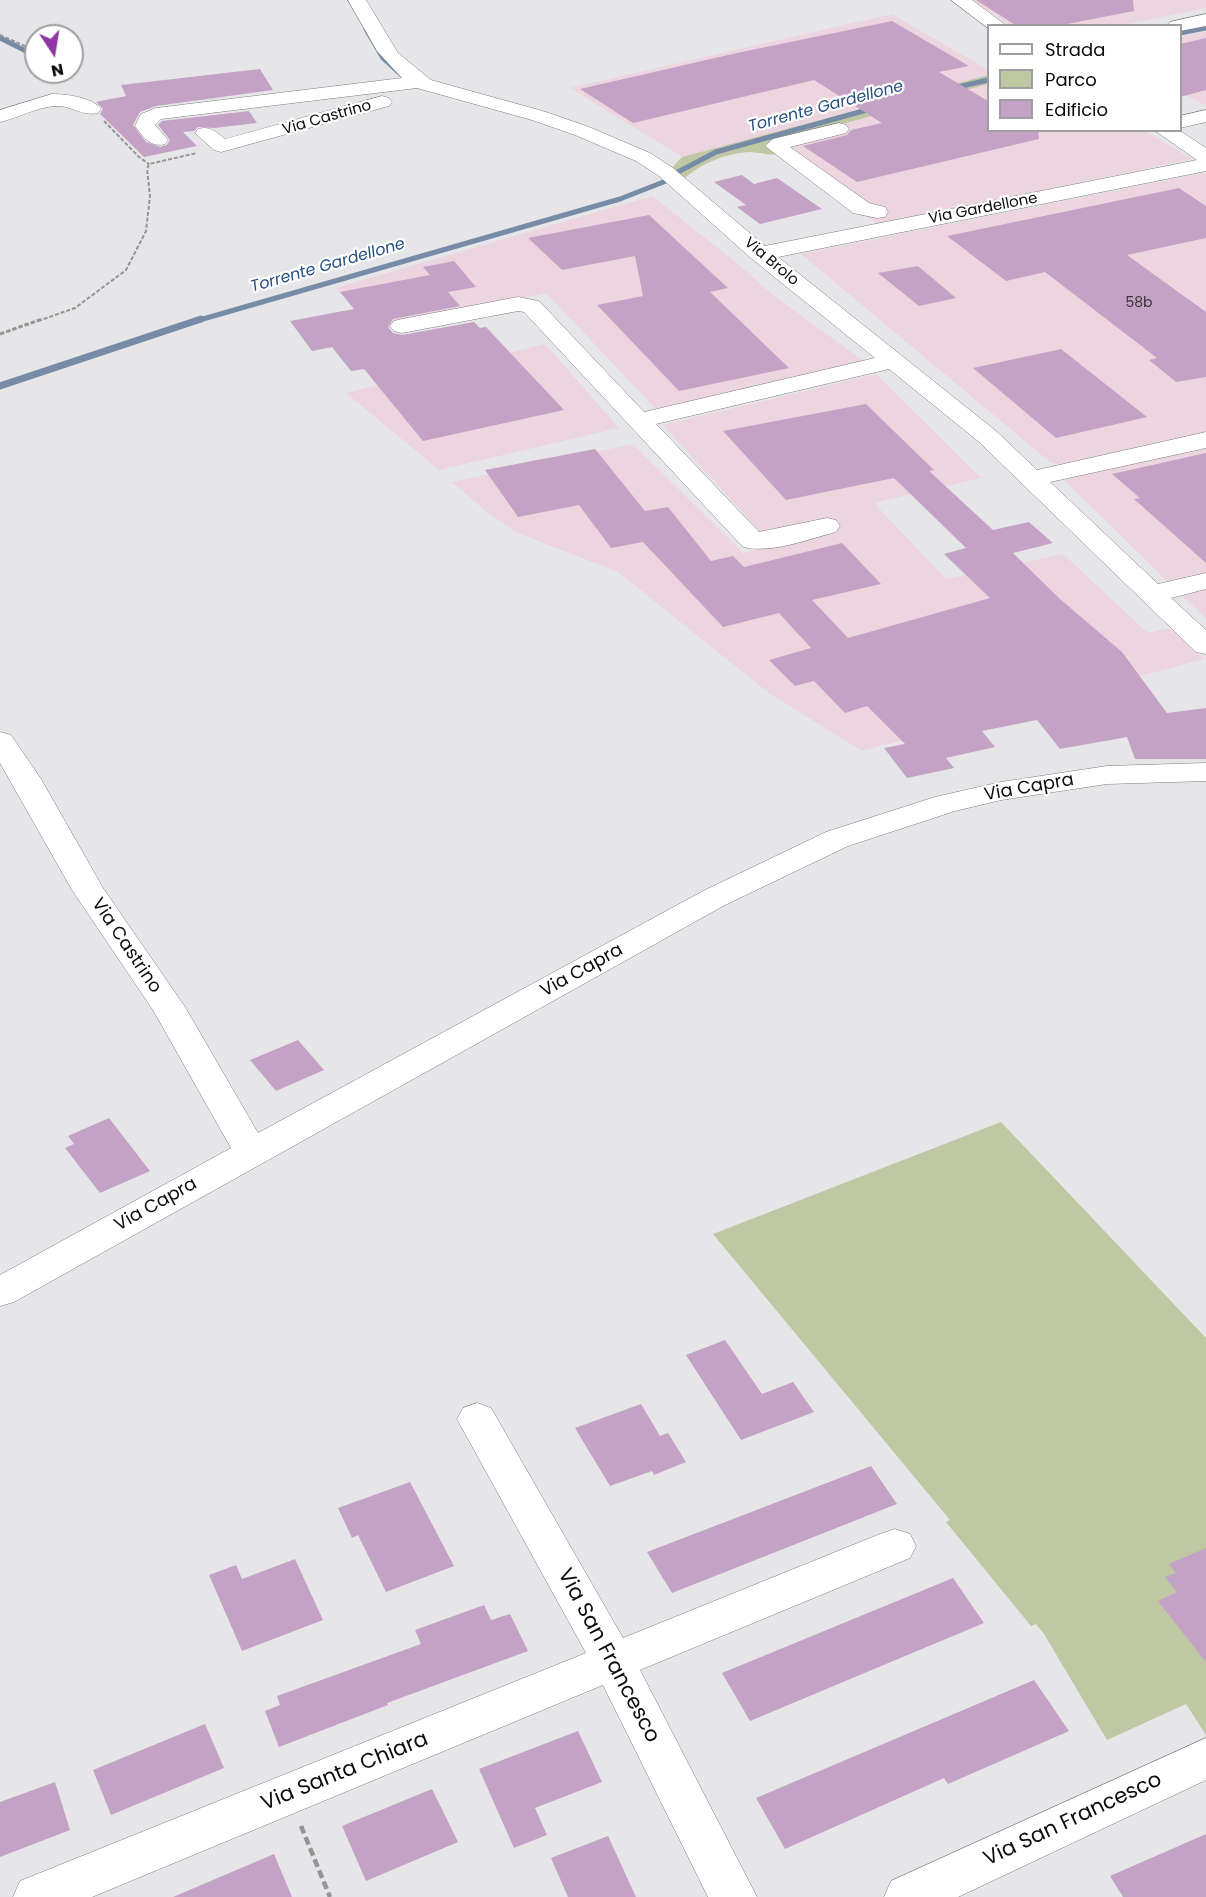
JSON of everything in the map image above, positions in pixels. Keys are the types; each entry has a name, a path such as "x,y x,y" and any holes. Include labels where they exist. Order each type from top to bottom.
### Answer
{"street":[{"name":"Via Brolo","path":"357,0 390,58 426,84 582,131 643,157 666,172 760,254 987,436 1206,646"},
{"path":"960,0 995,24"},
{"path":"1182,25 1206,20"},
{"path":"158,140 145,126 148,118 156,114 426,84"},
{"name":"Via Castrino","path":"221,146 355,111 426,84"},
{"path":"0,116 52,100 65,99 91,109"},
{"path":"1182,122 1206,116"},
{"path":"839,129 775,146 850,201 861,208 877,212 898,226"},
{"path":"1167,132 1206,157"},
{"path":"205,133 221,146"},
{"name":"Via Gardellone","path":"760,254 1206,165"},
{"path":"819,166 876,205 877,212"},
{"path":"402,326 518,304 531,306 752,541 778,538 827,526"},
{"path":"637,421 893,361"},
{"path":"1031,479 1206,440"},
{"path":"1152,594 1206,581"},
{"name":"Via Castrino","path":"0,741 26,779 88,890 168,1007 251,1152"},
{"name":"Via Capra","path":"0,1292 714,898 837,839 946,804 1001,791 1107,775 1206,772"},
{"name":"Via San Francesco","path":"477,1419 634,1654 733,1897"},
{"name":"Via Santa Chiara","path":"37,1897 895,1546"},
{"name":"Via San Francesco","path":"908,1897 1206,1758"}],"path":[{"path":"0,35 24,46"},
{"path":"0,334 75,308 126,270 146,231 150,196 147,169 149,164 221,146"},
{"path":"288,1795 330,1897"}],"shaded area":[{"path":"972,0 1206,0 1206,8 1127,24 1009,24"},
{"path":"892,14 987,69 987,75 682,157 570,88"},
{"path":"1206,31 1206,104 1204,105 1182,93 1182,37"},
{"path":"987,84 987,132 1147,132 1192,159 879,225 765,145"},
{"path":"1203,173 1206,175 1206,434 1060,464 1051,463 801,254"},
{"path":"652,196 732,259 773,295 865,362 679,407 655,408 546,293 380,330 335,288"},
{"path":"545,344 619,428 439,470 346,393"},
{"path":"876,374 981,478 874,503 946,579 1063,554 1148,633 1169,628 1204,659 862,751 770,694 618,572 518,533 489,514 452,482 633,444 743,553 832,531 763,535 663,425"},
{"path":"1194,448 1206,449 1206,619 1064,480"}],"green space":[{"path":"987,75 987,84 766,145 778,154 750,152 732,154 706,164 684,179 671,169 682,157"},
{"path":"1001,1122 1206,1338 1206,1735 1186,1704 1107,1740 1044,1634 1036,1624 1031,1626 946,1522 950,1520 713,1234"}],"building":[{"path":"976,0 1133,0 1134,11 1067,24 1014,24"},
{"path":"892,21 969,66 939,72 987,100 987,132 1038,132 1039,139 857,182 803,146 847,135 851,130 882,123 814,80 633,123 580,89"},
{"path":"1206,38 1206,90 1182,96 1182,44"},
{"path":"260,69 273,90 156,106 140,112 133,125 146,142 160,147 167,145 170,140 158,125 162,121 249,111 257,123 214,128 198,127 194,131 183,132 197,146 144,157 100,114 103,109 96,102 126,96 121,85"},
{"path":"742,175 754,184 777,178 822,209 760,224 737,207 746,205 714,182"},
{"path":"1179,188 1206,206 1206,238 1127,255 1206,312 1206,377 1176,382 1149,360 1157,358 1045,272 1006,281 947,236"},
{"path":"649,215 728,288 710,292 789,368 679,391 597,305 643,296 635,256 562,270 528,238"},
{"path":"454,261 476,287 448,292 460,306 393,319 388,327 393,333 402,335 474,322 480,328 486,327 564,410 423,441 364,369 351,371 332,347 312,351 290,321 354,309 340,292 430,275 423,267"},
{"path":"918,266 956,298 919,306 878,273"},
{"path":"1061,349 1147,417 1056,438 973,368"},
{"path":"866,404 934,470 929,471 993,530 1029,522 1053,543 1013,553 1060,599 1122,652 1167,713 1206,708 1206,759 1135,759 1127,737 1060,749 1037,720 982,731 995,747 946,758 954,768 907,778 884,748 905,744 867,706 845,713 814,681 795,686 769,660 811,648 779,613 723,627 643,542 611,548 579,505 518,517 485,470 595,449 645,511 668,507 711,561 733,556 744,567 842,543 881,584 812,600 848,638 990,598 944,554 966,548 894,478 786,500 723,431"},
{"path":"1206,453 1206,563 1134,499 1140,498 1112,474"},
{"path":"298,1040 324,1070 276,1091 250,1060"},
{"path":"109,1118 150,1171 100,1193 65,1148 74,1144 68,1136"},
{"path":"725,1340 762,1394 793,1382 814,1412 741,1440 686,1355"},
{"path":"641,1404 660,1436 668,1433 686,1462 654,1475 652,1471 610,1486 575,1428"},
{"path":"871,1466 897,1504 672,1593 647,1552"},
{"path":"410,1482 454,1566 386,1592 358,1535 352,1538 338,1508"},
{"path":"1206,1548 1206,1662 1158,1601 1177,1592 1165,1577 1176,1573 1169,1564"},
{"path":"295,1559 323,1620 242,1651 209,1575 236,1565 242,1579"},
{"path":"953,1578 984,1623 750,1721 722,1673"},
{"path":"484,1605 491,1620 510,1614 528,1651 387,1703 388,1705 279,1747 265,1711 280,1705 277,1696 421,1644 415,1630"},
{"path":"1034,1680 1069,1731 948,1784 944,1778 785,1849 756,1798"},
{"path":"205,1724 224,1768 111,1815 93,1770"},
{"path":"578,1731 602,1782 535,1808 547,1835 514,1848 479,1769"},
{"path":"55,1782 70,1830 0,1857 0,1802"},
{"path":"432,1789 458,1842 366,1881 342,1826"},
{"path":"1206,1834 1206,1897 1123,1897 1110,1876"},
{"path":"608,1836 636,1897 568,1897 551,1858"},
{"path":"274,1854 292,1897 173,1897"}],"waterway":[{"name":"Torrente Gardellone","path":"1182,33 1206,28"},
{"path":"366,29 383,58 408,81"},
{"path":"0,38 24,50"},
{"name":"Torrente Gardellone","path":"954,88 987,80"},
{"name":"Torrente Gardellone","path":"676,173 716,152 874,108"},
{"name":"Torrente Gardellone","path":"196,321 620,199 666,181"},
{"name":"Torrente Gardellone","path":"0,386 201,319"}]}
